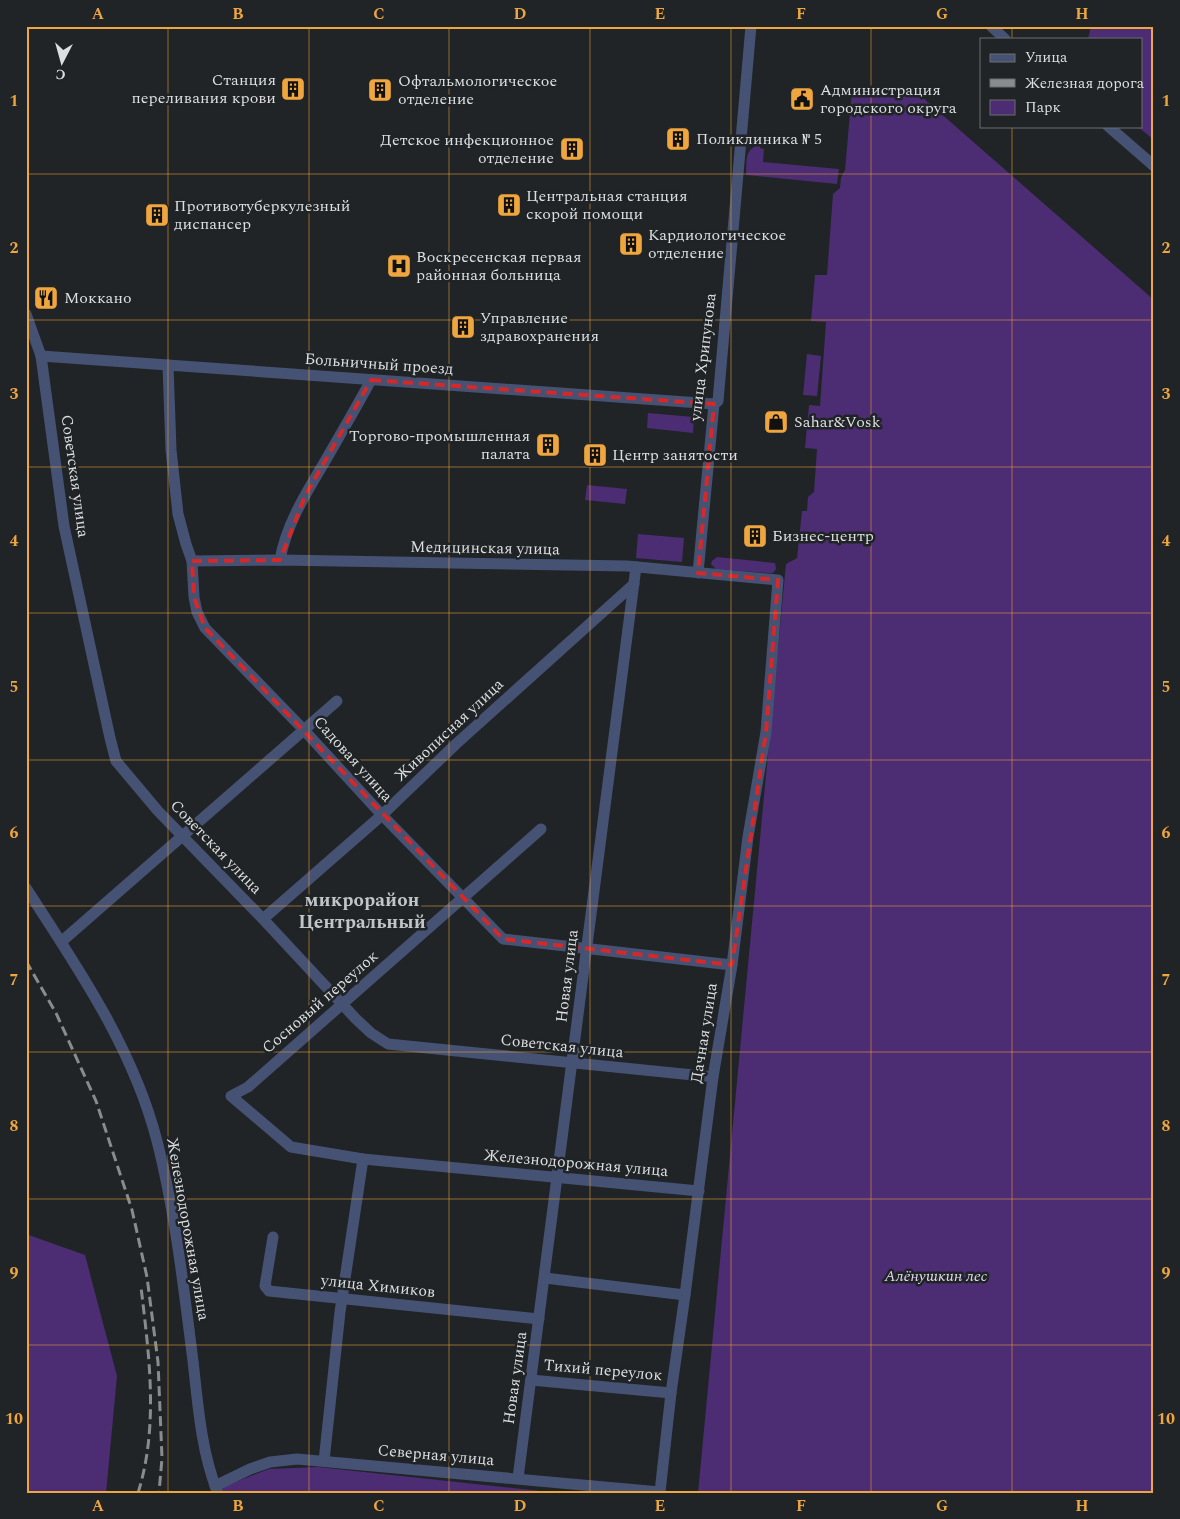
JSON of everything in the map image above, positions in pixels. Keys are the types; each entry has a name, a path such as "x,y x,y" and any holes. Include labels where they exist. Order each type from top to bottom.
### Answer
{"street":[{"name":"улица Хрипунова","path":"698,573 714,404 718,401 751,26"},
{"path":"991,26 1004,38"},
{"path":"1110,128 1154,166"},
{"name":"Советская улица","path":"26,314 41,356 64,526 114,754 116,761 158,811 371,1033 388,1044 713,1077"},
{"name":"Больничный проезд","path":"41,356 714,404"},
{"name":"Садовая улица","path":"168,365 171,450 177,505 192,561 194,597 197,612 204,628 304,729 382,815 503,939 732,965"},
{"path":"280,560 291,524 305,496 371,380"},
{"name":"Медицинская улица","path":"192,561 280,560 636,567 778,580"},
{"name":"Новая улица","path":"518,1478 636,567"},
{"name":"Дачная улица","path":"660,1492 671,1393 686,1295 713,1077 732,965 748,837 766,732 778,580"},
{"name":"Живописная улица","path":"263,919 382,815 456,744 634,584"},
{"path":"61,942 337,701"},
{"name":"Сосновый переулок","path":"231,1096 248,1087 540,829"},
{"name":"Железнодорожная улица","path":"26,888 100,1003 113,1028 144,1098 158,1142 182,1282 203,1440 216,1489"},
{"name":"Железнодорожная улица","path":"231,1096 291,1147 363,1159 699,1191"},
{"path":"324,1461 340,1312 344,1298 363,1159"},
{"name":"улица Химиков","path":"273,1237 265,1286 268,1291 539,1319"},
{"path":"545,1278 686,1295"},
{"name":"Тихий переулок","path":"531,1380 671,1393"},
{"name":"Северная улица","path":"216,1489 250,1469 270,1462 297,1459 660,1492"}],"highlighted area":[{"path":"371,380 714,404 698,573 778,580 766,732 732,965 503,939 205,628 194,597 192,561 280,560 305,496"}],"green space":[{"path":"1091,26 1154,26 1154,140 1139,128 1142,128 1142,38 1088,38"},
{"name":"Алёнушкин лес","path":"852,90 922,97 1154,300 1154,1493 698,1493 786,564 797,558 802,511 807,511 808,497 814,492 817,449 805,448 809,405 820,406 826,322 811,321 815,275 827,275 833,194 840,188 841,178 845,170"},
{"path":"760,145 760,148 764,149 763,162 839,169 837,184 746,175 747,156 751,149"},
{"path":"807,354 821,356 817,396 803,395"},
{"path":"648,413 694,417 693,433 647,428"},
{"path":"587,485 627,489 625,504 585,500"},
{"path":"638,534 684,538 682,562 636,558"},
{"path":"717,557 775,563 776,569 773,573 768,573 716,569 711,564"},
{"path":"26,1234 85,1255 117,1376 106,1493 26,1493"},
{"path":"318,1467 560,1493 220,1493 220,1488 269,1469"}],"railway":[{"path":"26,961 56,1013 96,1101 132,1210 147,1277 158,1362 162,1458 159,1493"},
{"path":"138,1493 144,1468 150,1416 149,1364 141,1287"}],"place":[{"name":"Станция переливания крови","path":"293,89"},
{"name":"Офтальмологическое отделение","path":"380,90"},
{"name":"Администрация городского округа","path":"802,99"},
{"name":"Поликлиника № 5","path":"678,139"},
{"name":"Детское инфекционное отделение","path":"572,149"},
{"name":"Центральная станция скорой помощи","path":"509,205"},
{"name":"Противотуберкулезный диспансер","path":"157,215"},
{"name":"Кардиологическое отделение","path":"631,244"},
{"name":"Воскресенская первая районная больница","path":"399,266"},
{"name":"Моккано","path":"46,298"},
{"name":"Управление здравохранения","path":"463,327"},
{"name":"Sahar&Vosk","path":"776,422"},
{"name":"Торгово-промышленная палата","path":"548,445"},
{"name":"Центр занятости","path":"595,455"},
{"name":"Бизнес-центр","path":"755,536"}],"district":[{"name":"микрорайон Центральный","path":"362,911"}]}
